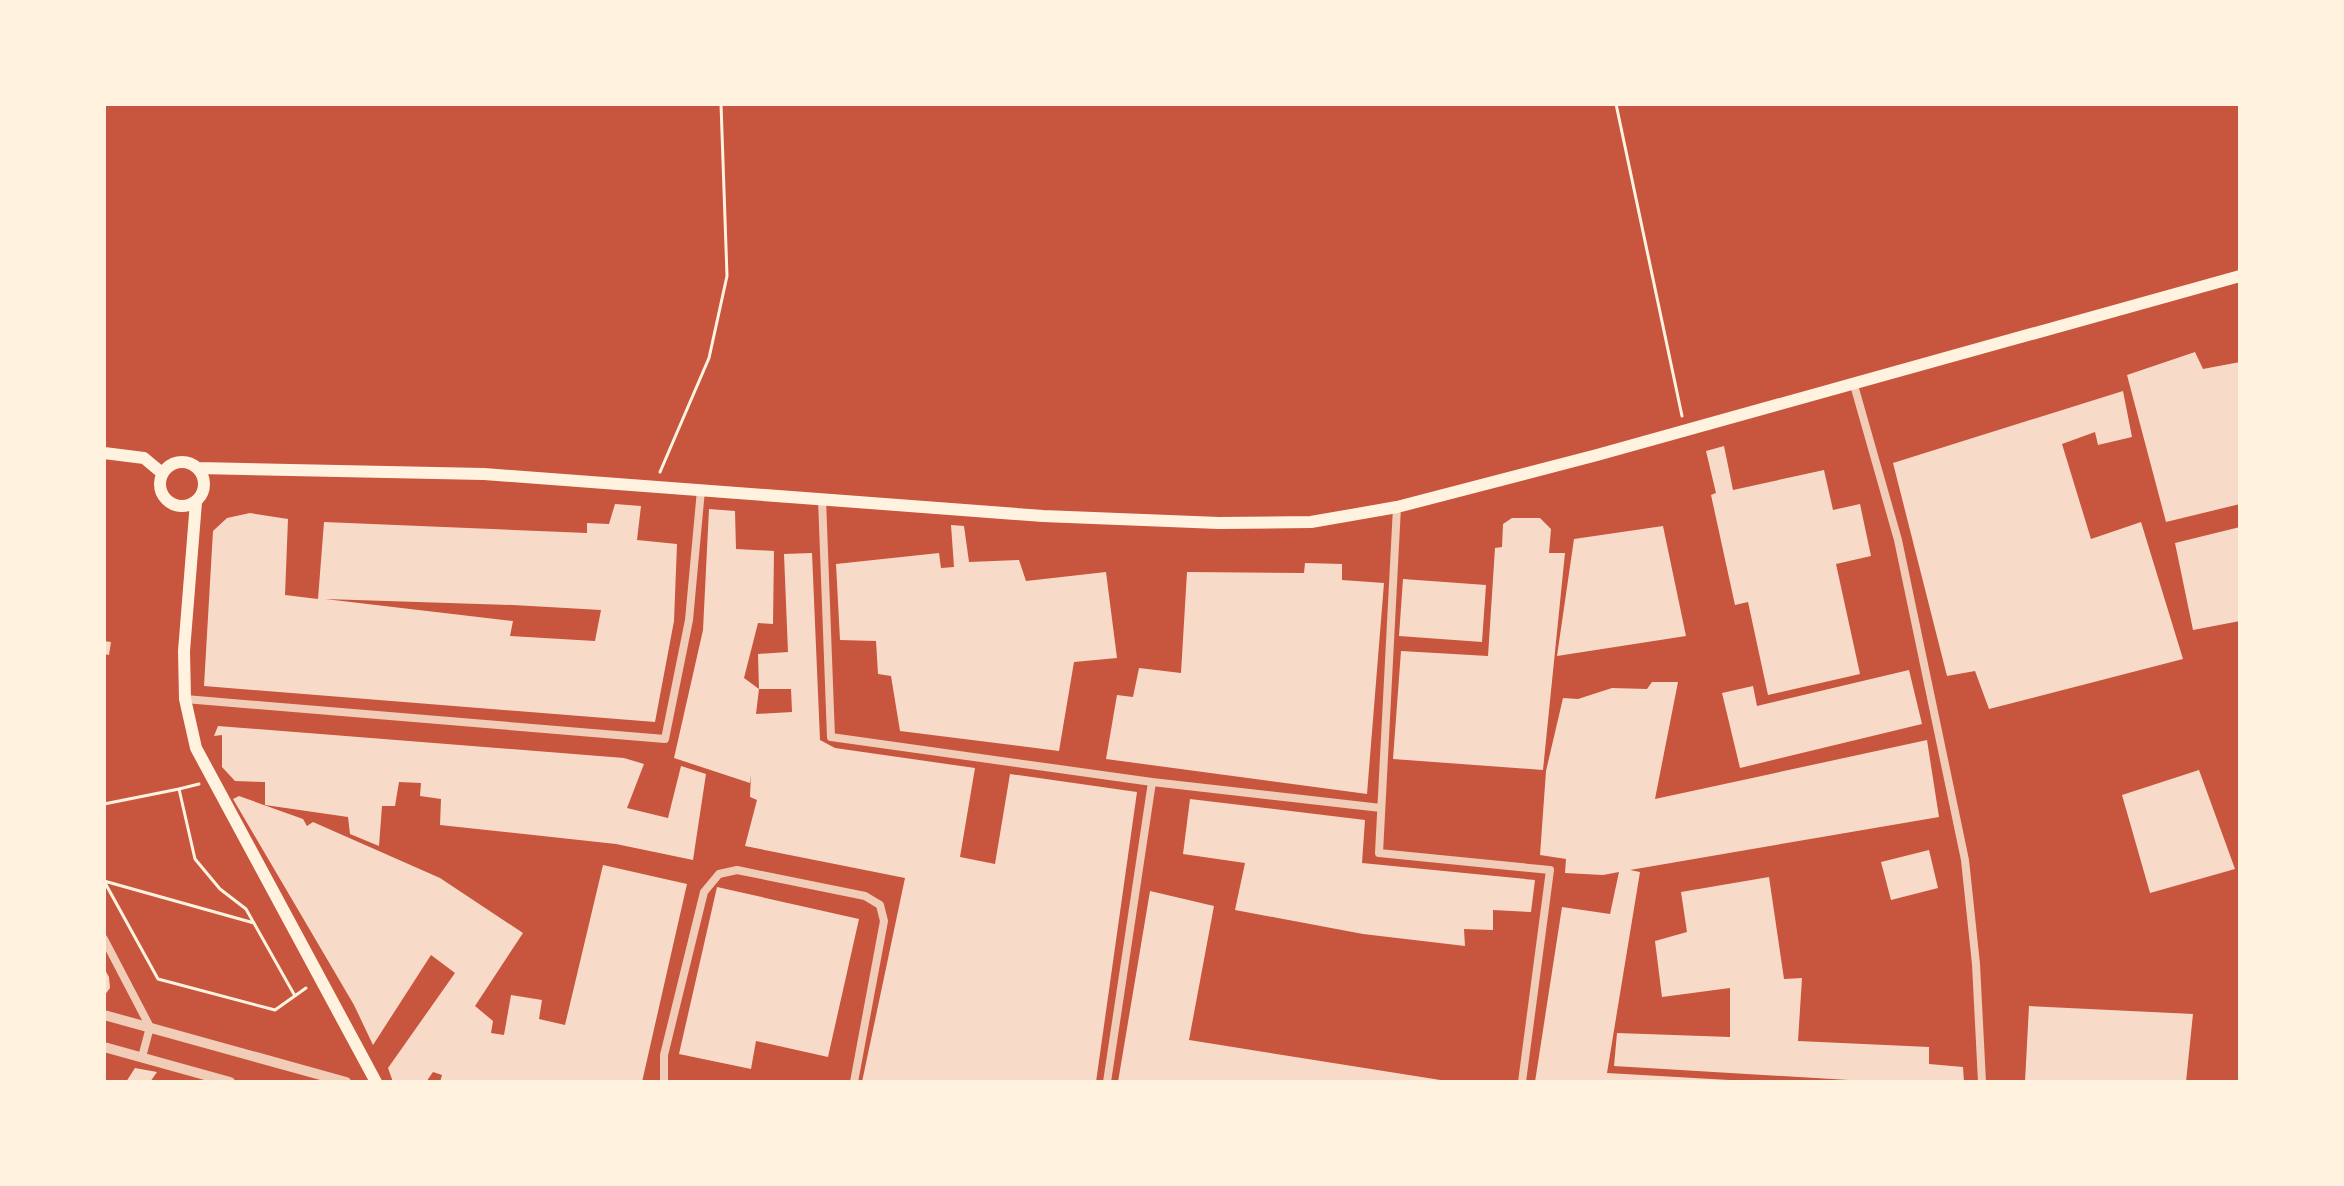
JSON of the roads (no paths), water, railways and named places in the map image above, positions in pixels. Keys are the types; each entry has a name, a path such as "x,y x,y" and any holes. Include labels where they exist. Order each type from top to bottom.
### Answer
{"main road":[{"path":"198,468 484,474 1043,516 1219,523 1311,522 1397,507 1686,431 2240,276"},
{"path":"104,453 144,458 162,473"},
{"path":"196,502 182,507 167,502 160,488 162,473 179,462 192,464 204,480 204,488 196,502 184,651 185,699 196,748 376,1082"}],"street":[{"path":"1854,385 1898,540 1965,860 1976,964 1982,1082"},
{"path":"185,699 665,739 689,620 701,490"},
{"path":"822,499 831,737 1152,782 1381,808"},
{"path":"1397,507 1379,853 1550,870 1522,1082"},
{"path":"1107,1082 1152,782"},
{"path":"664,1082 664,1055 704,892 719,874 737,870 865,896 880,905 884,921 854,1082"},
{"path":"104,939 150,1027 142,1057"},
{"path":"104,1015 346,1082"},
{"path":"104,1047 201,1078 230,1082"}]}
